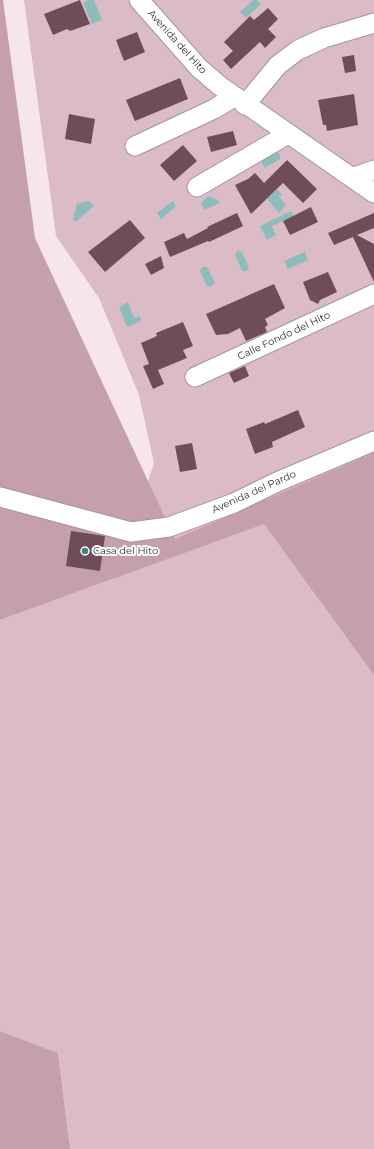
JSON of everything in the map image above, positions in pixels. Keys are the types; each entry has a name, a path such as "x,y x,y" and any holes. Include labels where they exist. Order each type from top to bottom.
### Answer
{"street":[{"name":"Avenida del Hito","path":"139,0 199,68 240,101 374,193"},
{"path":"135,146 214,109 240,101 278,65 298,50 324,38 374,23"},
{"path":"197,187 288,134"},
{"path":"352,178 374,170"},
{"name":"Calle Fondo del Hito","path":"195,377 374,294"},
{"name":"Avenida del Pardo","path":"0,497 131,532 169,527 234,503 277,482 374,440"}],"shaded area":[{"path":"0,0 3,0 35,238 175,539 374,453 374,675 264,524 0,620"},
{"path":"24,0 374,0 374,1149 70,1149 58,1053 0,1031 0,620 116,578 154,463 139,395 99,298 56,236"},
{"path":"0,1031 58,1053 70,1149 0,1149"}],"water":[{"path":"88,0 94,0 102,20 92,24 83,3"},
{"path":"253,0 257,0 261,4 246,18 240,12"},
{"path":"276,152 280,154 280,159 265,168 261,161"},
{"path":"277,189 282,194 279,197 286,205 279,213 267,199"},
{"path":"208,196 218,200 220,203 204,210 201,203"},
{"path":"89,201 94,206 76,222 73,219 77,204"},
{"path":"173,201 176,206 161,219 157,213"},
{"path":"291,211 294,216 272,226 276,235 267,240 260,226"},
{"path":"237,251 242,252 249,267 247,271 242,271 235,255"},
{"path":"305,252 308,260 288,269 284,261"},
{"path":"203,267 207,267 215,283 211,287 207,286 200,271"},
{"path":"128,302 134,318 140,316 141,321 127,327 119,307"}],"building":[{"path":"80,0 90,24 70,31 67,29 53,35 44,14"},
{"path":"268,8 278,19 268,29 276,37 265,48 260,42 231,69 223,60 233,51 224,42 250,16 254,20"},
{"path":"137,32 145,52 124,61 116,40"},
{"path":"354,55 356,71 345,73 342,57"},
{"path":"180,78 188,99 135,121 126,100"},
{"path":"354,94 358,125 327,131 326,125 323,125 318,100"},
{"path":"69,114 95,119 91,144 65,139"},
{"path":"233,131 237,145 211,152 207,137"},
{"path":"183,145 197,161 174,181 160,165"},
{"path":"287,160 317,189 303,203 283,183 251,214 235,185 248,179 255,173 264,183"},
{"path":"311,207 318,222 290,235 283,221"},
{"path":"237,213 243,226 209,242 208,241 170,257 164,242 184,233 187,239 208,228 207,227"},
{"path":"374,213 374,228 357,235 374,244 374,282 353,237 334,245 328,233"},
{"path":"130,220 145,238 105,272 88,252"},
{"path":"161,256 164,268 151,275 145,264"},
{"path":"328,272 337,292 320,300 318,304 310,300 303,282"},
{"path":"274,284 285,308 265,319 268,325 265,327 267,332 246,341 240,328 228,334 216,335 206,314"},
{"path":"183,322 193,346 183,350 187,358 158,370 164,384 153,389 143,366 149,364 141,343 157,336 156,333"},
{"path":"245,366 249,376 234,383 229,373"},
{"path":"298,410 305,427 272,442 273,447 255,454 246,429 264,422 265,424"},
{"path":"192,443 197,469 180,472 175,446"},
{"name":"Casa del Hito","path":"71,531 105,536 100,571 66,566"}],"place":[{"name":"Casa del Hito","path":"85,551"}]}
